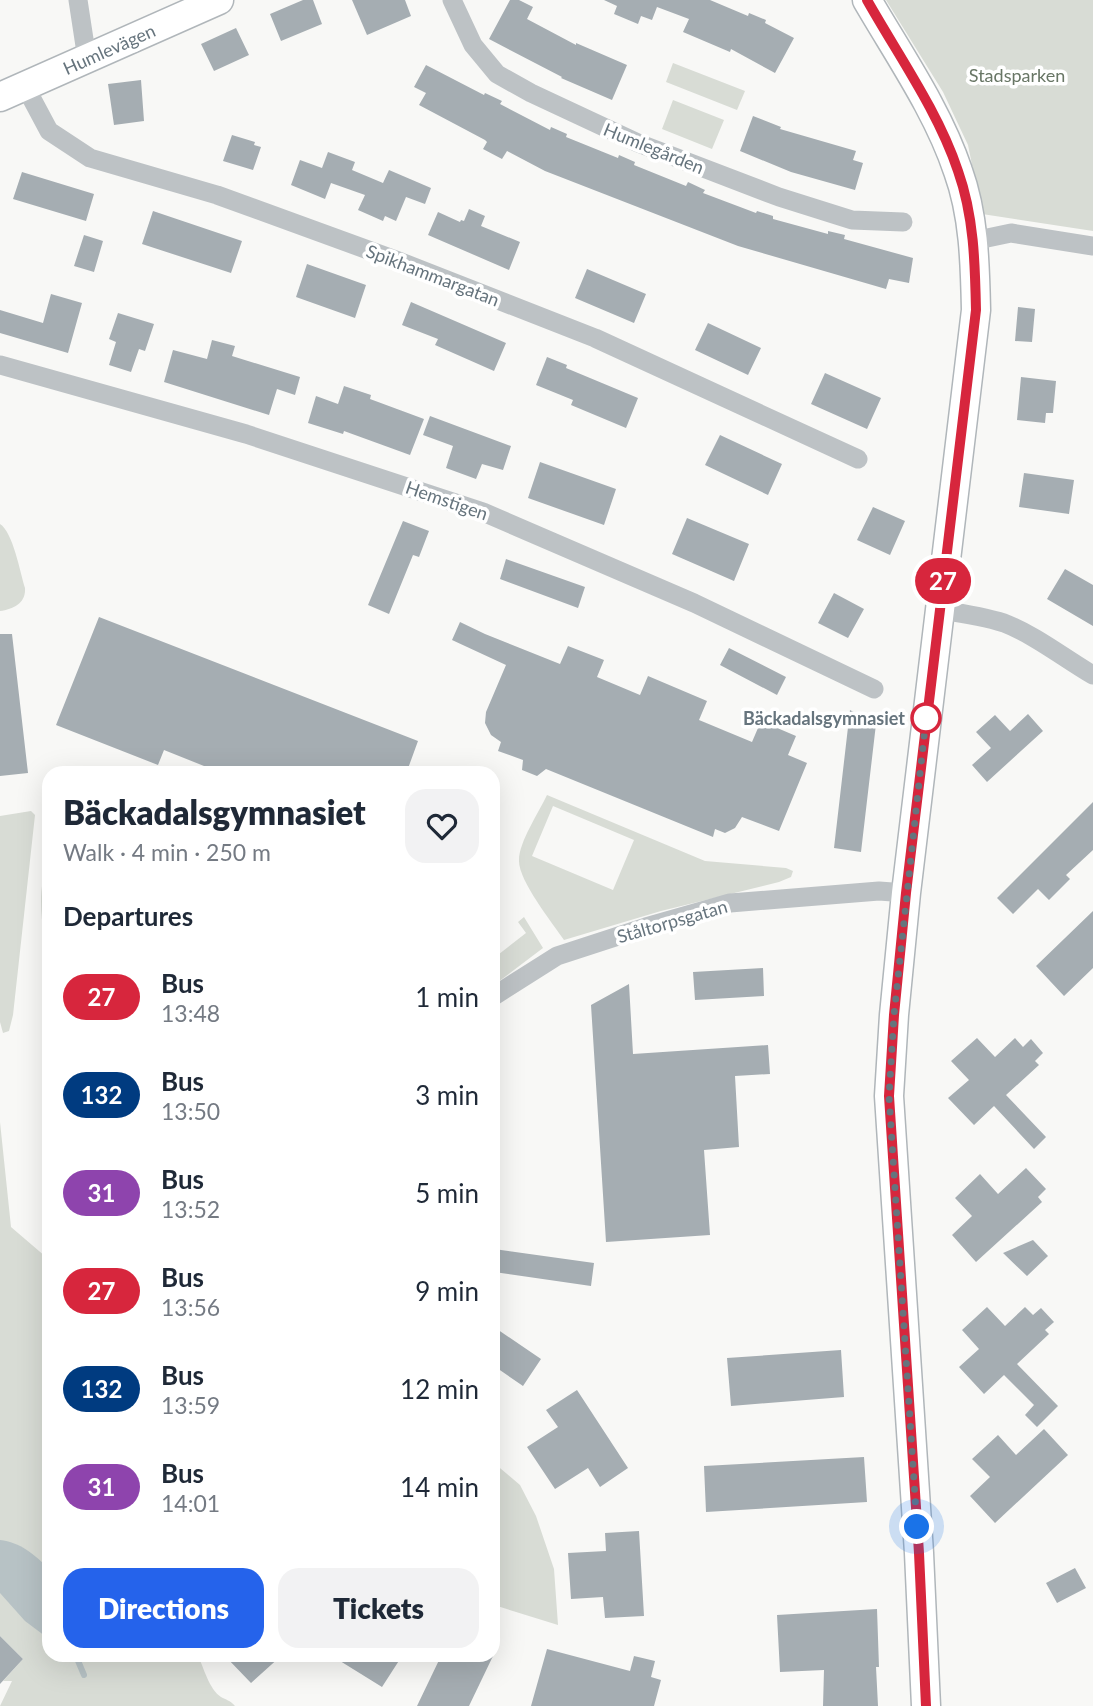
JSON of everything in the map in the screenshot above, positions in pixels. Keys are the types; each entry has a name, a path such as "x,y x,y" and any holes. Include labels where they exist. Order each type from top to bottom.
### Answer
{"street":[{"path":"78,0 87,59"},
{"name":"Humlevägen","path":"13,92 219,0"},
{"name":"Humlegården","path":"452,0 473,44 497,74 531,93 638,143 779,197 852,220 903,222"},
{"path":"867,0 951,152 967,201 973,241 976,310 906,893 889,1096 919,1553 926,1706"},
{"name":"Spikhammargatan","path":"13,92 49,131 90,158 217,195 401,262 595,338 858,460"},
{"path":"973,241 1011,233 1093,246"},
{"name":"Hemstigen","path":"0,365 246,434 483,512 694,603 874,689"},
{"path":"940,610 1005,624 1023,632 1093,676"},
{"name":"Ståltorpsgatan","path":"500,992 557,956 730,903 879,891 906,893"}],"green space":[{"name":"Stadsparken","path":"886,0 1093,0 1093,231 982,214 968,145 943,92"},
{"path":"673,63 745,91 737,110 666,82"},
{"path":"673,100 724,120 712,149 662,129"},
{"path":"0,524 9,535 25,593 18,604 0,611"},
{"path":"547,795 705,861 786,868 793,871 791,877 779,882 661,911 564,940 530,889 519,860 522,845","holes":["553,806 634,840 613,890 532,856"]},
{"path":"31,811 35,815 13,1015 9,1031 3,1033 0,1022 0,816"},
{"path":"524,917 543,948 500,980 500,953 526,933 518,922"},
{"path":"0,1122 11,1227 42,1254 42,1662 200,1662 213,1689 235,1706 0,1706 12,1681 3,1681 23,1659 0,1636"},
{"path":"500,1468 520,1485 536,1516 554,1569 558,1625 500,1607"}],"shaded area":[{"path":"0,1540 27,1550 42,1563 42,1634 25,1621 0,1593"}],"building":[{"path":"303,0 313,0 322,24 281,41 270,14"},
{"path":"352,0 405,0 411,16 367,35"},
{"path":"510,0 519,0 533,7 527,19 576,45 627,65 612,100 561,78 489,39"},
{"path":"604,0 710,0 748,16 749,13 766,20 765,23 794,38 775,73 731,49 730,52 683,32 689,19 657,7 652,20 641,16 638,24 614,14 617,6"},
{"path":"236,28 249,55 214,71 201,44"},
{"path":"426,65 484,95 485,93 502,101 500,104 550,130 551,127 567,134 566,137 618,158 619,155 635,162 634,165 686,186 688,182 705,190 703,193 756,213 757,211 773,216 773,219 828,234 828,231 845,235 844,239 913,258 909,283 889,279 886,289 738,246 545,171 507,151 502,159 483,149 487,142 485,140 419,105 426,93 414,87"},
{"path":"141,80 144,121 114,125 108,84"},
{"path":"753,116 781,127 780,129 856,151 853,160 863,163 855,190 791,172 740,151"},
{"path":"232,135 255,142 254,145 261,147 253,170 223,161"},
{"path":"328,152 355,162 352,170 383,183 389,170 431,188 425,204 406,197 396,221 385,216 383,221 358,210 365,195 331,183 325,199 291,185 300,160 322,168"},
{"path":"22,172 94,194 86,221 13,199"},
{"path":"469,209 485,216 481,226 520,242 509,270 428,235 438,212 460,222 464,221"},
{"path":"153,211 242,241 231,273 142,244"},
{"path":"84,235 103,241 94,272 74,266"},
{"path":"307,264 366,285 355,318 296,297"},
{"path":"587,269 646,294 634,323 575,298"},
{"path":"51,294 82,303 68,353 0,333 0,310 43,323"},
{"path":"411,302 506,343 494,371 435,345 438,339 402,325"},
{"path":"1018,307 1035,309 1032,342 1015,341"},
{"path":"118,313 154,324 145,351 139,349 131,372 109,365 116,342 109,339"},
{"path":"708,323 761,348 748,375 695,350"},
{"path":"212,340 235,346 232,356 300,377 295,395 277,389 269,415 164,382 173,350 207,359"},
{"path":"547,357 567,365 566,368 638,398 626,428 571,405 573,400 536,385"},
{"path":"825,373 881,398 867,429 811,404"},
{"path":"1021,377 1056,381 1053,413 1046,413 1045,423 1017,420"},
{"path":"344,386 371,395 370,399 424,419 410,455 344,431 343,434 308,423 316,396 338,404"},
{"path":"430,416 511,446 503,470 482,464 476,479 446,468 453,446 423,435"},
{"path":"720,435 782,464 768,495 705,465"},
{"path":"540,462 616,489 604,525 528,498"},
{"path":"1024,473 1074,480 1069,514 1019,507"},
{"path":"873,507 905,521 890,555 857,540"},
{"path":"687,518 749,544 734,581 672,554"},
{"path":"403,521 429,531 419,557 413,555 389,614 368,605"},
{"path":"506,559 585,587 578,608 500,579"},
{"path":"1065,569 1093,585 1093,626 1047,599"},
{"path":"834,593 864,609 848,638 818,623"},
{"path":"99,617 418,741 409,766 204,766 164,750 158,765 56,725"},
{"path":"460,622 560,664 568,646 604,660 597,677 640,695 648,676 707,701 699,720 752,742 761,721 796,736 788,755 807,763 779,831 742,817 735,828 725,833 715,829 713,837 546,769 537,776 522,770 523,760 498,751 501,742 491,735 485,723 486,712 506,665 452,640"},
{"path":"0,634 12,634 28,773 0,776"},
{"path":"729,648 786,677 777,695 720,665"},
{"path":"850,710 876,724 861,852 834,848"},
{"path":"1028,714 1043,731 987,782 972,765 991,748 976,732 995,715 1010,731"},
{"path":"1093,802 1093,850 1066,875 1070,879 1049,900 1038,889 1013,914 997,898"},
{"path":"1093,911 1093,968 1064,996 1036,966"},
{"path":"763,968 764,996 695,1000 693,972"},
{"path":"629,984 633,1054 768,1045 770,1074 735,1076 739,1147 704,1150 710,1235 606,1242 591,1005"},
{"path":"977,1038 995,1057 1015,1038 1023,1047 1031,1039 1043,1053 1035,1061 1039,1065 1006,1095 1046,1137 1034,1149 994,1106 974,1125 948,1098 969,1080 951,1061"},
{"path":"1026,1168 1046,1189 1038,1197 1042,1202 976,1262 952,1235 972,1216 955,1198 980,1174 998,1194"},
{"path":"1033,1240 1048,1256 1027,1276 1003,1253"},
{"path":"500,1250 594,1263 591,1286 500,1273"},
{"path":"987,1307 1005,1326 1025,1307 1033,1315 1041,1308 1054,1322 1045,1330 1049,1334 1017,1364 1058,1406 1037,1427 1025,1415 1034,1405 1004,1375 984,1394 959,1367 979,1349 962,1330"},
{"path":"500,1331 541,1359 523,1386 500,1370"},
{"path":"841,1350 844,1397 731,1406 727,1358"},
{"path":"577,1390 628,1468 600,1487 588,1468 555,1489 527,1447 558,1427 546,1410"},
{"path":"1044,1429 1068,1455 995,1523 970,1496 990,1477 972,1459 998,1435 1016,1455"},
{"path":"864,1457 867,1502 706,1512 704,1466"},
{"path":"639,1531 644,1616 605,1618 603,1597 571,1599 568,1553 606,1551 605,1533"},
{"path":"1075,1568 1086,1588 1057,1603 1046,1583"},
{"path":"877,1609 878,1706 823,1706 824,1670 780,1672 777,1615"},
{"path":"0,1636 23,1659 0,1684"},
{"path":"547,1649 630,1671 634,1656 655,1661 651,1677 661,1680 654,1706 531,1706"},
{"path":"231,1662 274,1662 251,1683"},
{"path":"342,1662 398,1662 382,1687"},
{"path":"438,1662 490,1662 469,1706 417,1706"}],"waterway":[{"path":"79,1662 84,1675"}],"bus line":[{"name":"27","path":"867,0 951,152 967,201 975,275 976,310 906,893 889,1096 919,1553 926,1706"}],"place":[{"name":"Bäckadalsgymnasiet","path":"926,718"}],"route":[{"path":"917,1527 889,1096 894,1015 926,718"}]}
